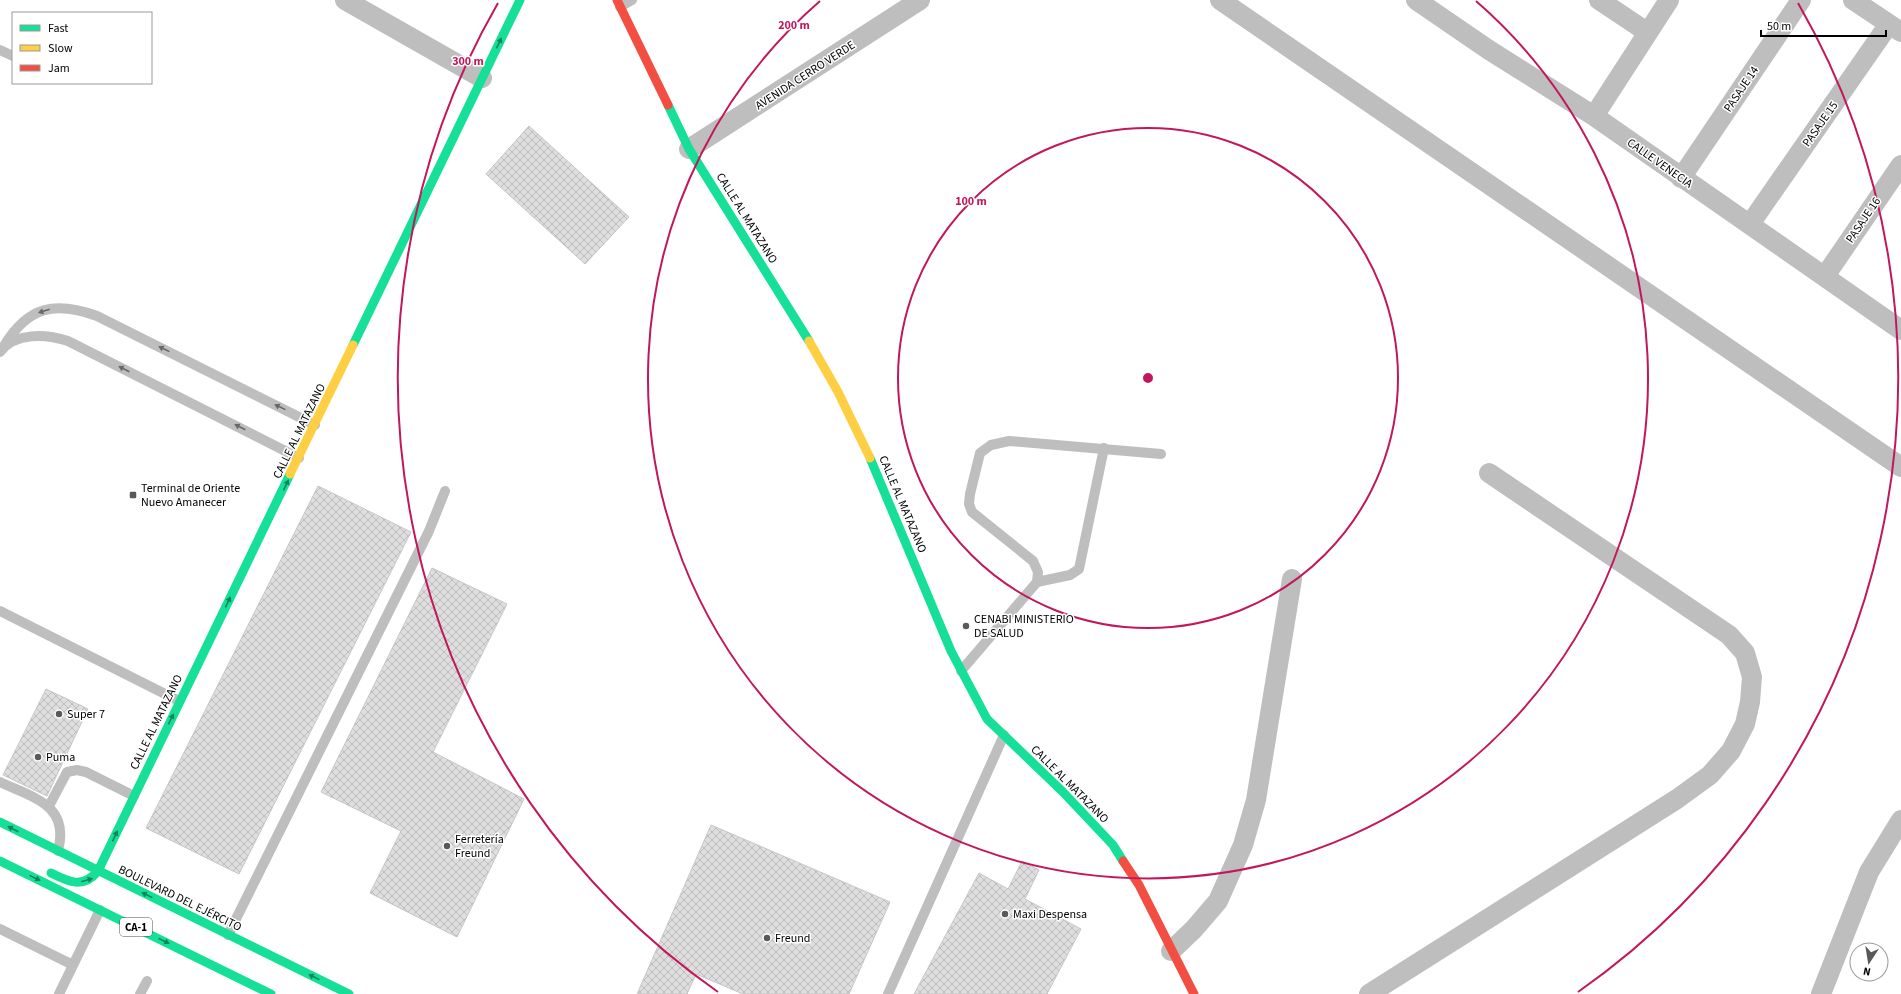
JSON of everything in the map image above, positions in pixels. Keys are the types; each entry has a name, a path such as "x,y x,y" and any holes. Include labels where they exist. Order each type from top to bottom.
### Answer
{"main road":[{"name":"CALLE AL MATAZANO","path":"98,871 179,701 300,458 520,0"},
{"name":"CALLE AL MATAZANO","path":"619,4 689,150 809,340 838,392 880,478 961,671 987,719 1062,792 1113,845 1139,886 1189,991"},
{"name":"BOULEVARD DEL EJÉRCITO","path":"0,822 349,994"},
{"name":"CA-1","path":"0,861 271,994"},
{"path":"46,870 65,880 77,882 83,882 93,878 98,871"}],"street":[{"path":"345,0 482,78"},
{"name":"AVENIDA CERRO VERDE","path":"689,150 920,0"},
{"path":"1220,0 1901,467"},
{"name":"CALLE VENECIA","path":"1416,0 1489,50 1594,116 1681,178 1901,328"},
{"path":"1599,0 1647,32"},
{"path":"1594,116 1669,0"},
{"name":"PASAJE 14","path":"1681,178 1800,0"},
{"path":"1853,0 1895,28"},
{"name":"PASAJE 15","path":"1750,224 1895,28"},
{"name":"PASAJE 16","path":"1825,276 1901,165"},
{"path":"1369,994 1677,799 1710,775 1731,751 1744,724 1750,702 1752,677 1745,653 1729,634 1489,473"},
{"path":"1171,951 1194,929 1218,901 1243,845 1256,800 1292,579"},
{"path":"1821,994 1869,872 1901,820"}],"lane":[{"path":"619,4 632,0"},
{"path":"0,50 12,56"},
{"path":"2,349 12,333 34,314 59,307 77,308 97,316 315,425"},
{"path":"2,349 11,341 34,336 57,337 68,341 300,458"},
{"path":"961,671 1037,582 1038,572 1033,561 972,512 969,504 970,494 980,453 991,445 1010,441 1161,454"},
{"path":"1037,582 1070,575 1079,569 1104,448"},
{"path":"228,935 429,531 445,491"},
{"path":"0,611 179,701"},
{"path":"888,994 1004,735"},
{"path":"49,806 67,772 77,770 86,772 134,796"},
{"path":"0,782 49,806 57,817 61,831 58,851"},
{"path":"59,994 100,910"},
{"path":"0,929 73,965"},
{"path":"140,994 147,981"}],"building":[{"path":"529,126 629,217 585,264 486,174"},
{"path":"318,486 411,532 239,874 146,828"},
{"path":"432,568 507,604 433,752 524,799 457,937 370,893 401,831 321,792"},
{"name":"Puma","path":"46,689 88,709 47,796 3,775"},
{"name":"Freund","path":"711,825 890,902 849,994 743,994 696,974 687,994 637,994"},
{"name":"Maxi Despensa","path":"1022,861 1039,870 1025,899 1081,929 1047,994 914,994 979,873 1008,889"}],"traffic: fast":[{"path":"353,345 520,0"},
{"path":"668,105 689,149 809,341"},
{"path":"870,458 951,651 987,719 1063,792 1113,845 1123,861"},
{"path":"98,871 290,474"},
{"path":"0,822 349,994"},
{"path":"0,861 271,994"},
{"path":"51,873 70,881 81,882 92,877 98,871"}],"traffic: slow":[{"path":"809,341 838,392 870,458"},
{"path":"290,474 353,345"}],"traffic: jam":[{"path":"617,0 668,105"},
{"path":"1123,861 1139,885 1194,994"}],"place":[{"name":"Terminal de Oriente Nuevo Amanecer","path":"133,495"},
{"name":"CENABI MINISTERIO DE SALUD","path":"966,626"},
{"name":"Super 7","path":"59,714"},
{"name":"Puma","path":"38,757"},
{"name":"Ferretería Freund","path":"447,846"},
{"name":"Maxi Despensa","path":"1005,914"},
{"name":"Freund","path":"767,938"}]}
